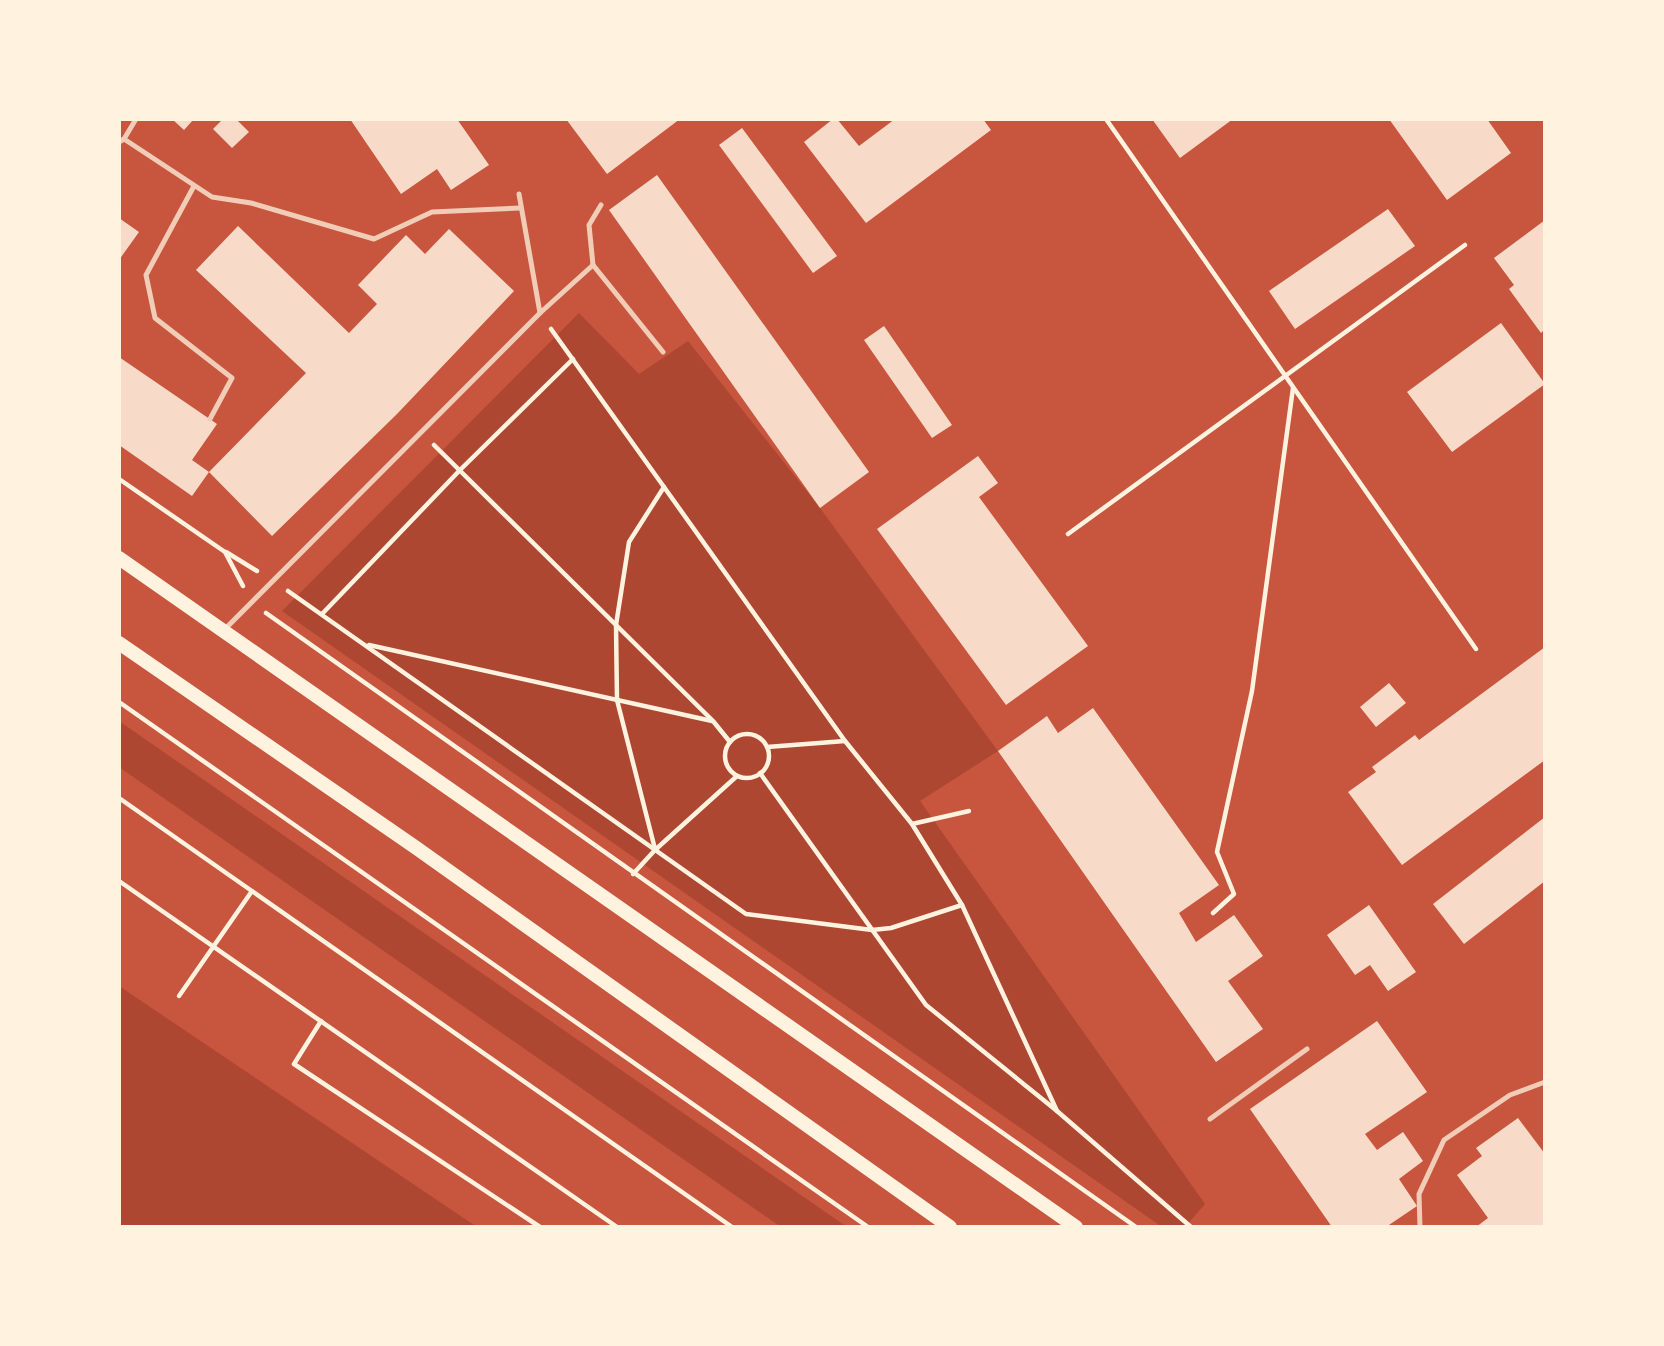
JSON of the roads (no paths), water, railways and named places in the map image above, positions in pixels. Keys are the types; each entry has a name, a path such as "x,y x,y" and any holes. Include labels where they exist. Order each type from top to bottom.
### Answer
{"main road":[{"path":"119,558 1076,1227"},
{"path":"119,643 415,847 950,1227"}],"lane":[{"path":"136,119 122,140 212,197 251,203 374,239 432,212 520,208"},
{"path":"194,186 146,275 155,318 232,378 209,419"},
{"path":"519,194 540,313"},
{"path":"601,205 589,225 593,265 663,352"},
{"path":"223,632 540,313 593,265"},
{"path":"1210,1119 1307,1049"},
{"path":"1420,1227 1419,1194 1444,1140 1510,1095 1545,1082"}]}
